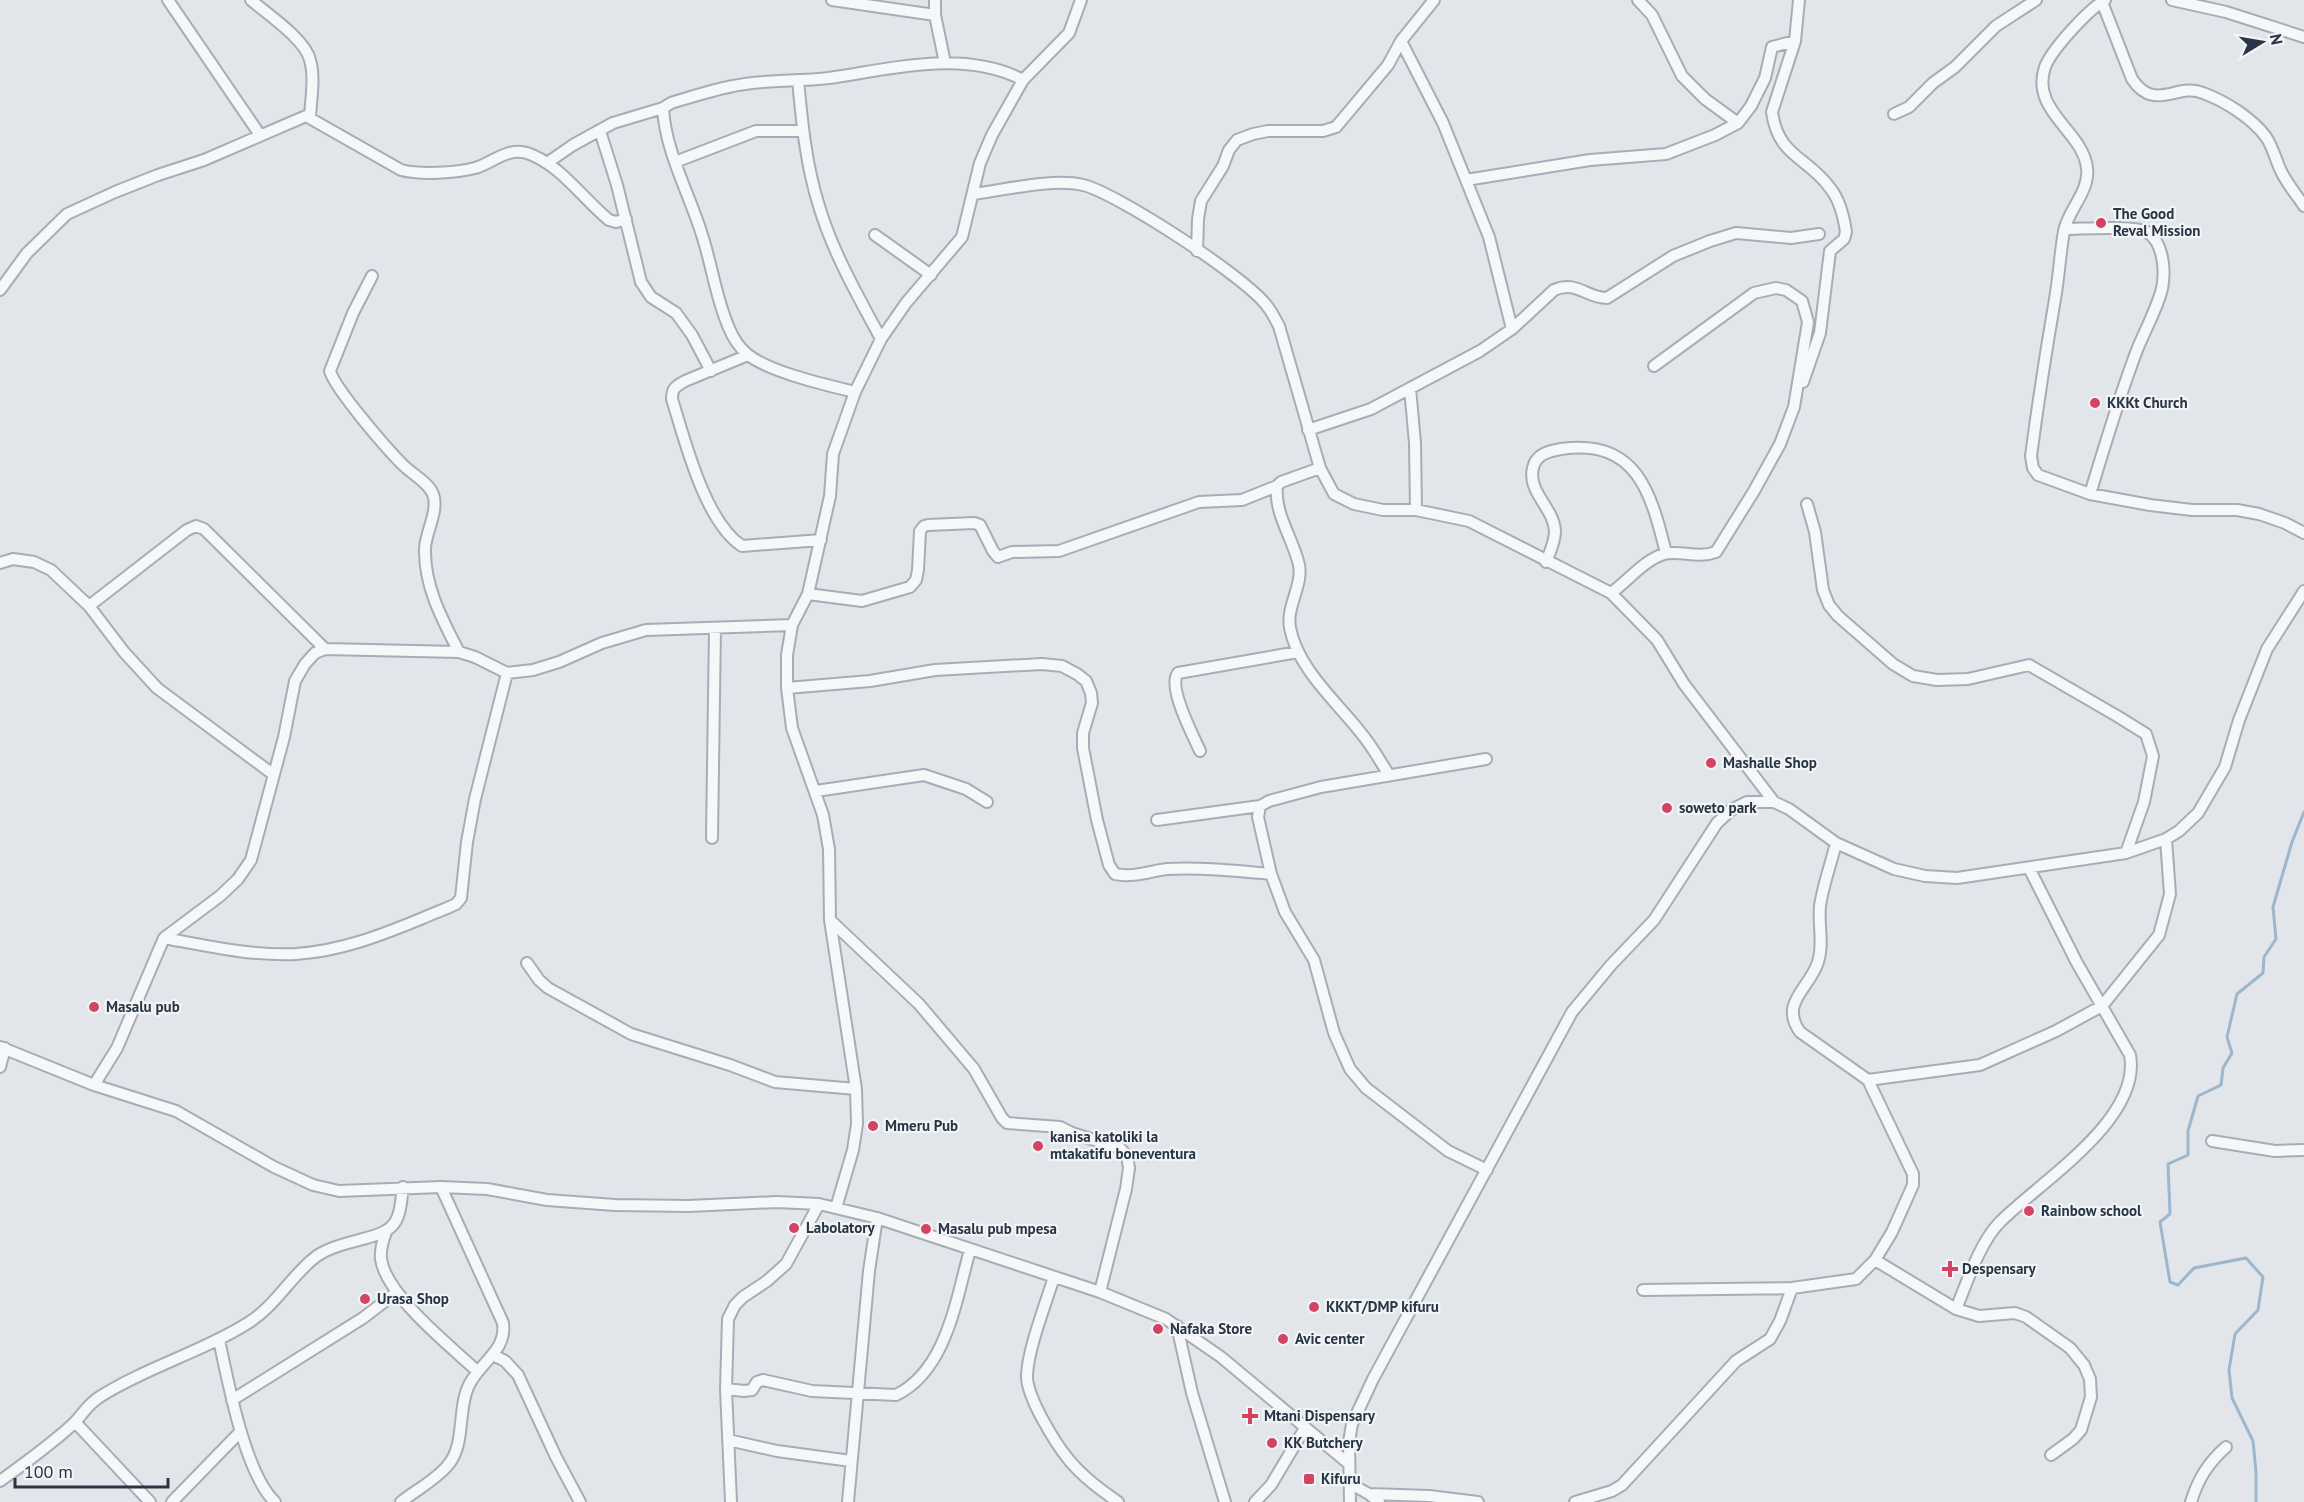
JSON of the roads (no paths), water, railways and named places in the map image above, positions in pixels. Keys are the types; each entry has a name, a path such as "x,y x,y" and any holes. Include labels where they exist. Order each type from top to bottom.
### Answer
{"street":[{"path":"168,0 260,135"},
{"path":"251,0 304,46 312,71 310,117"},
{"path":"832,0 935,15"},
{"path":"935,0 935,15 945,63"},
{"path":"836,1208 853,1150 857,1124 856,1089 830,920 829,849 816,791 792,728 787,688 787,655 792,625 808,594 830,496 833,454 855,392 881,339 906,303 962,237 980,163 992,135 1023,80 1070,33 1081,0"},
{"path":"1197,251 1198,219 1202,201 1223,166 1229,150 1238,140 1268,131 1323,131 1336,127 1388,65 1401,41 1434,0"},
{"path":"1638,0 1652,15 1682,76 1705,99 1738,123"},
{"path":"1611,593 1649,561 1666,553 1706,555 1716,552 1780,444 1820,333 1830,251 1844,238 1846,232 1831,188 1788,150 1778,135 1772,112 1795,41 1799,0"},
{"path":"1893,114 1909,107 1933,83 1955,67 1996,26 2036,0"},
{"path":"2172,0 2226,12 2304,37"},
{"path":"2304,206 2287,182 2266,138 2252,123 2231,108 2199,91 2156,96 2144,93 2137,87 2132,79 2104,1 2081,20 2045,67 2042,84 2046,102 2083,154 2087,167 2087,180 2065,229 2043,364 2031,456 2033,468 2038,475 2090,494 2192,510 2217,509 2259,514 2285,523 2304,533"},
{"path":"1401,41 1443,123 1489,237 1512,329"},
{"path":"1466,180 1590,160 1666,154 1715,135 1738,123 1759,91 1772,47 1795,41"},
{"path":"547,163 573,145 613,123 663,108 671,103 734,86 945,63 981,65 1005,71 1023,80"},
{"path":"798,80 803,131 819,207 838,256 881,339"},
{"path":"663,108 675,162 702,233 728,326 736,343 748,355 766,365 812,381 855,392"},
{"path":"0,290 27,253 68,214 158,175 228,151 301,117 310,117 401,170 411,173 476,168 514,151 526,153 547,163 609,220 616,222 626,219"},
{"path":"600,131 617,185 641,282 651,297 676,314 692,335 711,371"},
{"path":"675,162 756,131 803,131"},
{"path":"973,194 1064,183 1082,185 1103,192 1197,251 1246,286 1267,305 1279,326 1320,468 1334,494 1354,504 1383,510 1416,510 1469,521 1611,593 1658,640 1684,684 1774,802"},
{"path":"2065,229 2136,229 2148,232 2164,261 2163,284 2136,351 2090,494"},
{"path":"1308,430 1371,409 1480,351 1512,329 1554,290 1573,286 1607,298 1673,256 1736,233 1791,238 1819,234"},
{"path":"875,235 931,275"},
{"path":"372,276 353,313 330,371 332,379 360,414 403,465 430,489 434,496 425,545 425,565 438,612 459,652"},
{"path":"1654,366 1754,293 1776,288 1786,290 1802,301 1808,322 1794,407"},
{"path":"748,355 675,386 672,391 672,399 708,502 721,525 733,540 742,546 821,540"},
{"path":"1410,388 1415,443 1416,510"},
{"path":"1546,562 1554,541 1554,523 1534,486 1533,465 1546,452 1563,449 1602,450 1617,456 1632,468 1655,509 1666,553"},
{"path":"808,594 862,601 910,587 916,580 918,570 920,531 928,525 974,523 980,525 998,557 1012,552 1059,551 1199,502 1242,500 1277,486 1281,482 1320,468"},
{"path":"1277,486 1278,508 1300,569 1289,624 1298,652 1317,679 1363,734 1389,775"},
{"path":"1807,504 1815,532 1823,590 1829,605 1838,616 1893,664 1914,676 1937,680 1968,680 2028,665 2146,734 2153,756 2144,802 2126,853"},
{"path":"89,606 187,530 196,526 204,529 325,649"},
{"path":"0,563 13,559 34,562 51,570 89,606 124,652 157,688 274,775"},
{"path":"1350,1502 1349,1442 1352,1424 1373,1379 1572,1012 1611,965 1654,920 1717,823 1731,810 1747,802 1761,800 1774,802 1789,809 1836,843 1894,869 1925,876 1957,878 2126,853 2166,839 2179,831 2198,813 2225,767 2242,711 2267,649 2304,591"},
{"path":"94,1085 121,1038 164,938 220,896 238,879 251,860 274,775 295,681 315,653 325,649 459,652 475,657 507,673 533,670 559,662 602,643 646,630 792,625"},
{"path":"712,838 715,628"},
{"path":"1200,751 1178,698 1175,677 1178,673 1298,652"},
{"path":"787,688 870,681 935,670 1042,664 1062,666 1077,674 1090,687 1092,703 1083,733 1083,748 1097,820 1109,865 1116,874 1125,876 1167,869 1271,874"},
{"path":"164,938 228,950 295,954 333,949 361,942 456,904 461,898 467,842 475,800 507,673"},
{"path":"1157,820 1260,806 1269,801 1321,787 1486,759"},
{"path":"816,791 924,775 966,789 987,802"},
{"path":"1260,806 1258,817 1271,874 1285,912 1314,960 1334,1034 1350,1069 1359,1082 1448,1151 1487,1170"},
{"path":"1868,1080 1980,1065 2026,1045 2102,1006 2160,935 2170,894 2166,839"},
{"path":"1644,1290 1792,1288 1856,1279 1875,1260 1892,1232 1913,1185 1913,1174 1868,1080 1800,1032 1792,1017 1796,998 1814,973 1819,960 1820,908 1836,843"},
{"path":"1956,1309 1972,1270 1992,1232 2076,1157 2103,1126 2122,1098 2130,1081 2132,1066 2130,1055 2077,963 2029,867"},
{"path":"830,920 919,1004 974,1069 1007,1123 1060,1127 1120,1148 1127,1156 1129,1168 1126,1189 1100,1292"},
{"path":"527,963 538,981 548,988 631,1034 730,1065 775,1082 856,1089"},
{"path":"0,1067 3,1047 94,1085 176,1111 274,1167 313,1185 339,1191 441,1187 487,1190 547,1200 615,1205 689,1206 777,1202 819,1204 877,1218 1128,1302 1177,1326 1221,1357 1349,1464"},
{"path":"2212,1141 2275,1151 2304,1150"},
{"path":"403,1187 397,1220 386,1232 381,1258 384,1273 397,1292 428,1326 476,1370"},
{"path":"401,1502 449,1464 455,1452 461,1408 468,1387 476,1370 493,1354 503,1340 503,1323 441,1187"},
{"path":"731,1502 726,1389 728,1320 735,1305 786,1264 819,1204"},
{"path":"848,1502 869,1271 877,1218"},
{"path":"0,1481 39,1454 75,1422 84,1408 100,1397 163,1364 219,1340 250,1322 312,1259 324,1251 339,1244 386,1232"},
{"path":"726,1389 752,1390 757,1382 764,1380 812,1391 896,1395 917,1382 936,1358 949,1323 970,1250"},
{"path":"1875,1260 1956,1309 1978,1316 2015,1313 2026,1317 2070,1348 2084,1365 2090,1379 2091,1397 2080,1430 2073,1439 2051,1455"},
{"path":"1054,1277 1030,1356 1027,1374 1028,1388 1033,1402 1068,1460 1118,1502"},
{"path":"1575,1502 1612,1491 1622,1485 1736,1361 1770,1339 1780,1321 1792,1288"},
{"path":"232,1400 363,1318 397,1292"},
{"path":"1177,1326 1192,1393 1225,1502"},
{"path":"219,1340 241,1431 258,1478 275,1502"},
{"path":"493,1354 505,1361 518,1375 551,1448 580,1502"},
{"path":"75,1422 150,1502"},
{"path":"1255,1502 1271,1485 1305,1428"},
{"path":"172,1502 241,1431"},
{"path":"728,1440 777,1451 851,1461"},
{"path":"2191,1502 2202,1473 2211,1460 2226,1447"},
{"path":"1351,1484 1378,1502"},
{"path":"1369,1494 1429,1496 1478,1502"}],"waterway":[{"path":"2256,1502 2253,1441 2232,1398 2229,1370 2235,1334 2258,1310 2263,1277 2246,1258 2194,1268 2178,1285 2170,1282 2160,1222 2170,1214 2168,1164 2188,1155 2188,1131 2198,1096 2221,1085 2223,1068 2232,1053 2227,1037 2237,994 2263,973 2264,957 2276,939 2273,907 2292,842 2304,812"}],"place":[{"name":"The Good Reval Mission","path":"2101,223"},
{"name":"KKKt Church","path":"2095,403"},
{"name":"Mashalle Shop","path":"1711,763"},
{"name":"soweto park","path":"1667,808"},
{"name":"Masalu pub","path":"94,1007"},
{"name":"Mmeru Pub","path":"873,1126"},
{"name":"kanisa katoliki la mtakatifu boneventura","path":"1038,1146"},
{"name":"Rainbow school","path":"2029,1211"},
{"name":"Labolatory","path":"794,1228"},
{"name":"Masalu pub mpesa","path":"926,1229"},
{"name":"Despensary","path":"1950,1269"},
{"name":"Urasa Shop","path":"365,1299"},
{"name":"KKKT/DMP kifuru","path":"1314,1307"},
{"name":"Nafaka Store","path":"1158,1329"},
{"name":"Avic center","path":"1283,1339"},
{"name":"Mtani Dispensary","path":"1250,1416"},
{"name":"KK Butchery","path":"1272,1443"},
{"name":"Kifuru","path":"1309,1479"}]}
